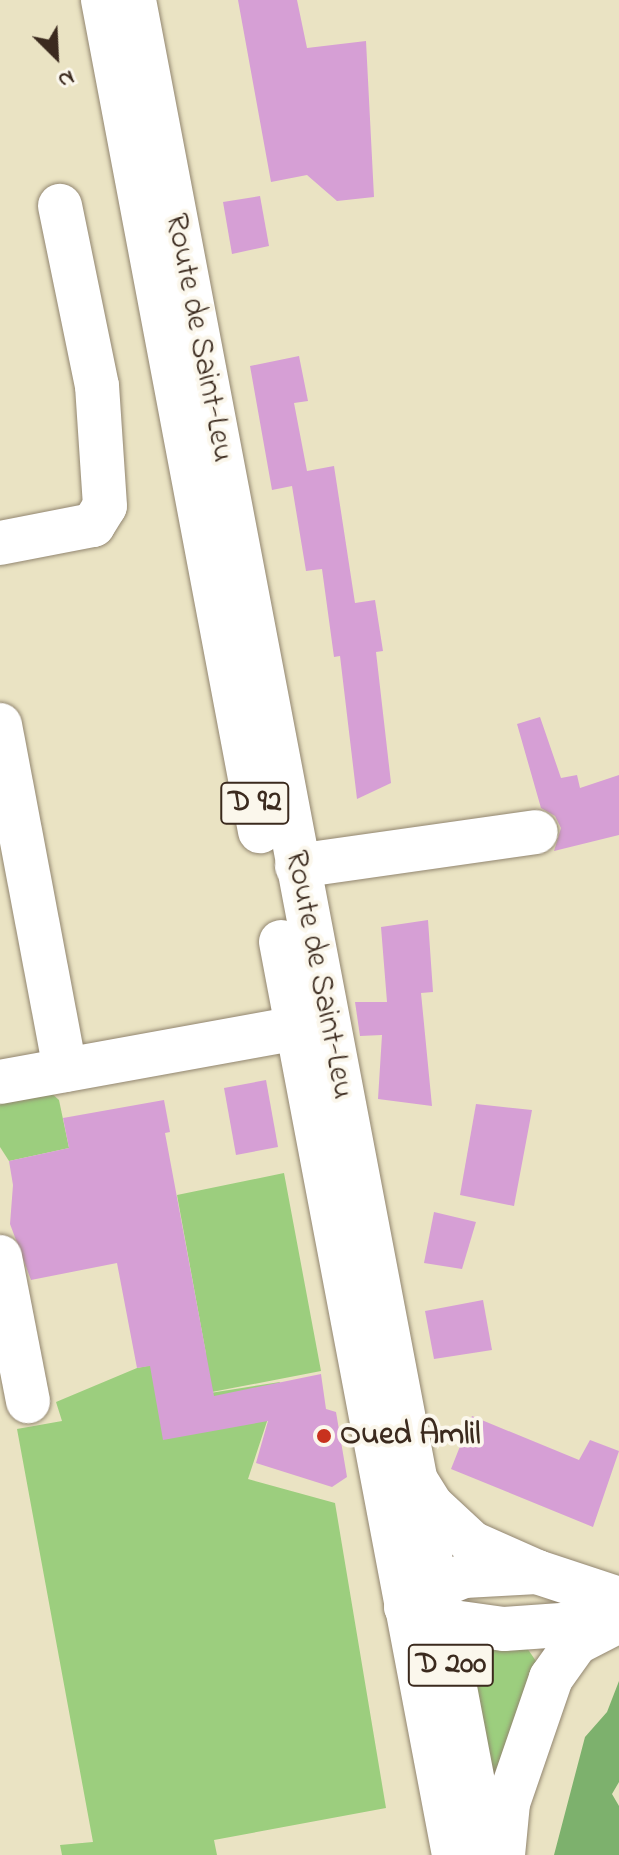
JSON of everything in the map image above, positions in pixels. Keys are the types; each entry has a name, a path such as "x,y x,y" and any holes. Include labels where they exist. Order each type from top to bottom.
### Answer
{"main road":[{"name":"Route de Saint-Leu","path":"103,0 296,1028 487,1855"},
{"name":"Route de Saint-Leu","path":"134,0 413,1476 454,1855"},
{"path":"0,543 93,525 105,506 97,386 60,206"},
{"path":"0,725 65,1070"},
{"path":"297,866 536,832"},
{"path":"0,1082 296,1028"},
{"path":"0,1257 28,1401"},
{"path":"413,1476 432,1506 459,1534 537,1572 619,1599"},
{"path":"428,1604 480,1573 537,1572"},
{"path":"428,1604 504,1629 619,1622"},
{"path":"503,1855 508,1803 557,1666 576,1643 619,1622"}],"green space":[{"path":"49,1091 59,1100 69,1148 9,1161 0,1147 0,1102"},
{"path":"284,1173 321,1371 191,1396 280,1382 248,1479 335,1503 386,1808 214,1840 217,1855 62,1855 60,1845 93,1842 17,1429 62,1421 56,1402 137,1368 206,1354 177,1195"},
{"path":"462,1640 525,1645 542,1670 498,1803"},
{"path":"619,1681 619,1782 612,1794 619,1806 619,1855 554,1855 585,1737 607,1712"}],"building":[{"path":"238,0 297,0 307,48 366,41 374,197 337,201 307,175 271,182"},
{"path":"260,196 269,246 232,254 223,202"},
{"path":"299,356 308,401 294,403 307,471 334,466 355,603 375,600 383,651 376,652 391,783 357,799 340,656 334,657 322,569 306,571 292,486 272,490 250,366"},
{"path":"540,717 561,778 577,775 580,788 619,775 619,835 554,851 561,828 555,816 541,808 517,724"},
{"path":"428,920 433,992 421,993 432,1106 378,1099 382,1035 360,1036 355,1002 387,1002 381,927"},
{"path":"266,1080 278,1147 236,1155 224,1088"},
{"path":"164,1100 170,1132 165,1133 214,1396 321,1374 326,1409 336,1412 347,1477 332,1487 256,1463 268,1421 163,1440 150,1366 137,1368 117,1263 31,1280 10,1224 13,1185 9,1161 69,1148 63,1118"},
{"path":"476,1104 532,1110 514,1206 460,1195"},
{"path":"434,1212 476,1222 462,1269 424,1263"},
{"path":"483,1300 492,1350 434,1359 425,1311"},
{"path":"472,1416 579,1460 590,1440 619,1451 593,1527 451,1469"}],"place":[{"name":"Oued Amlil","path":"324,1436"}]}
